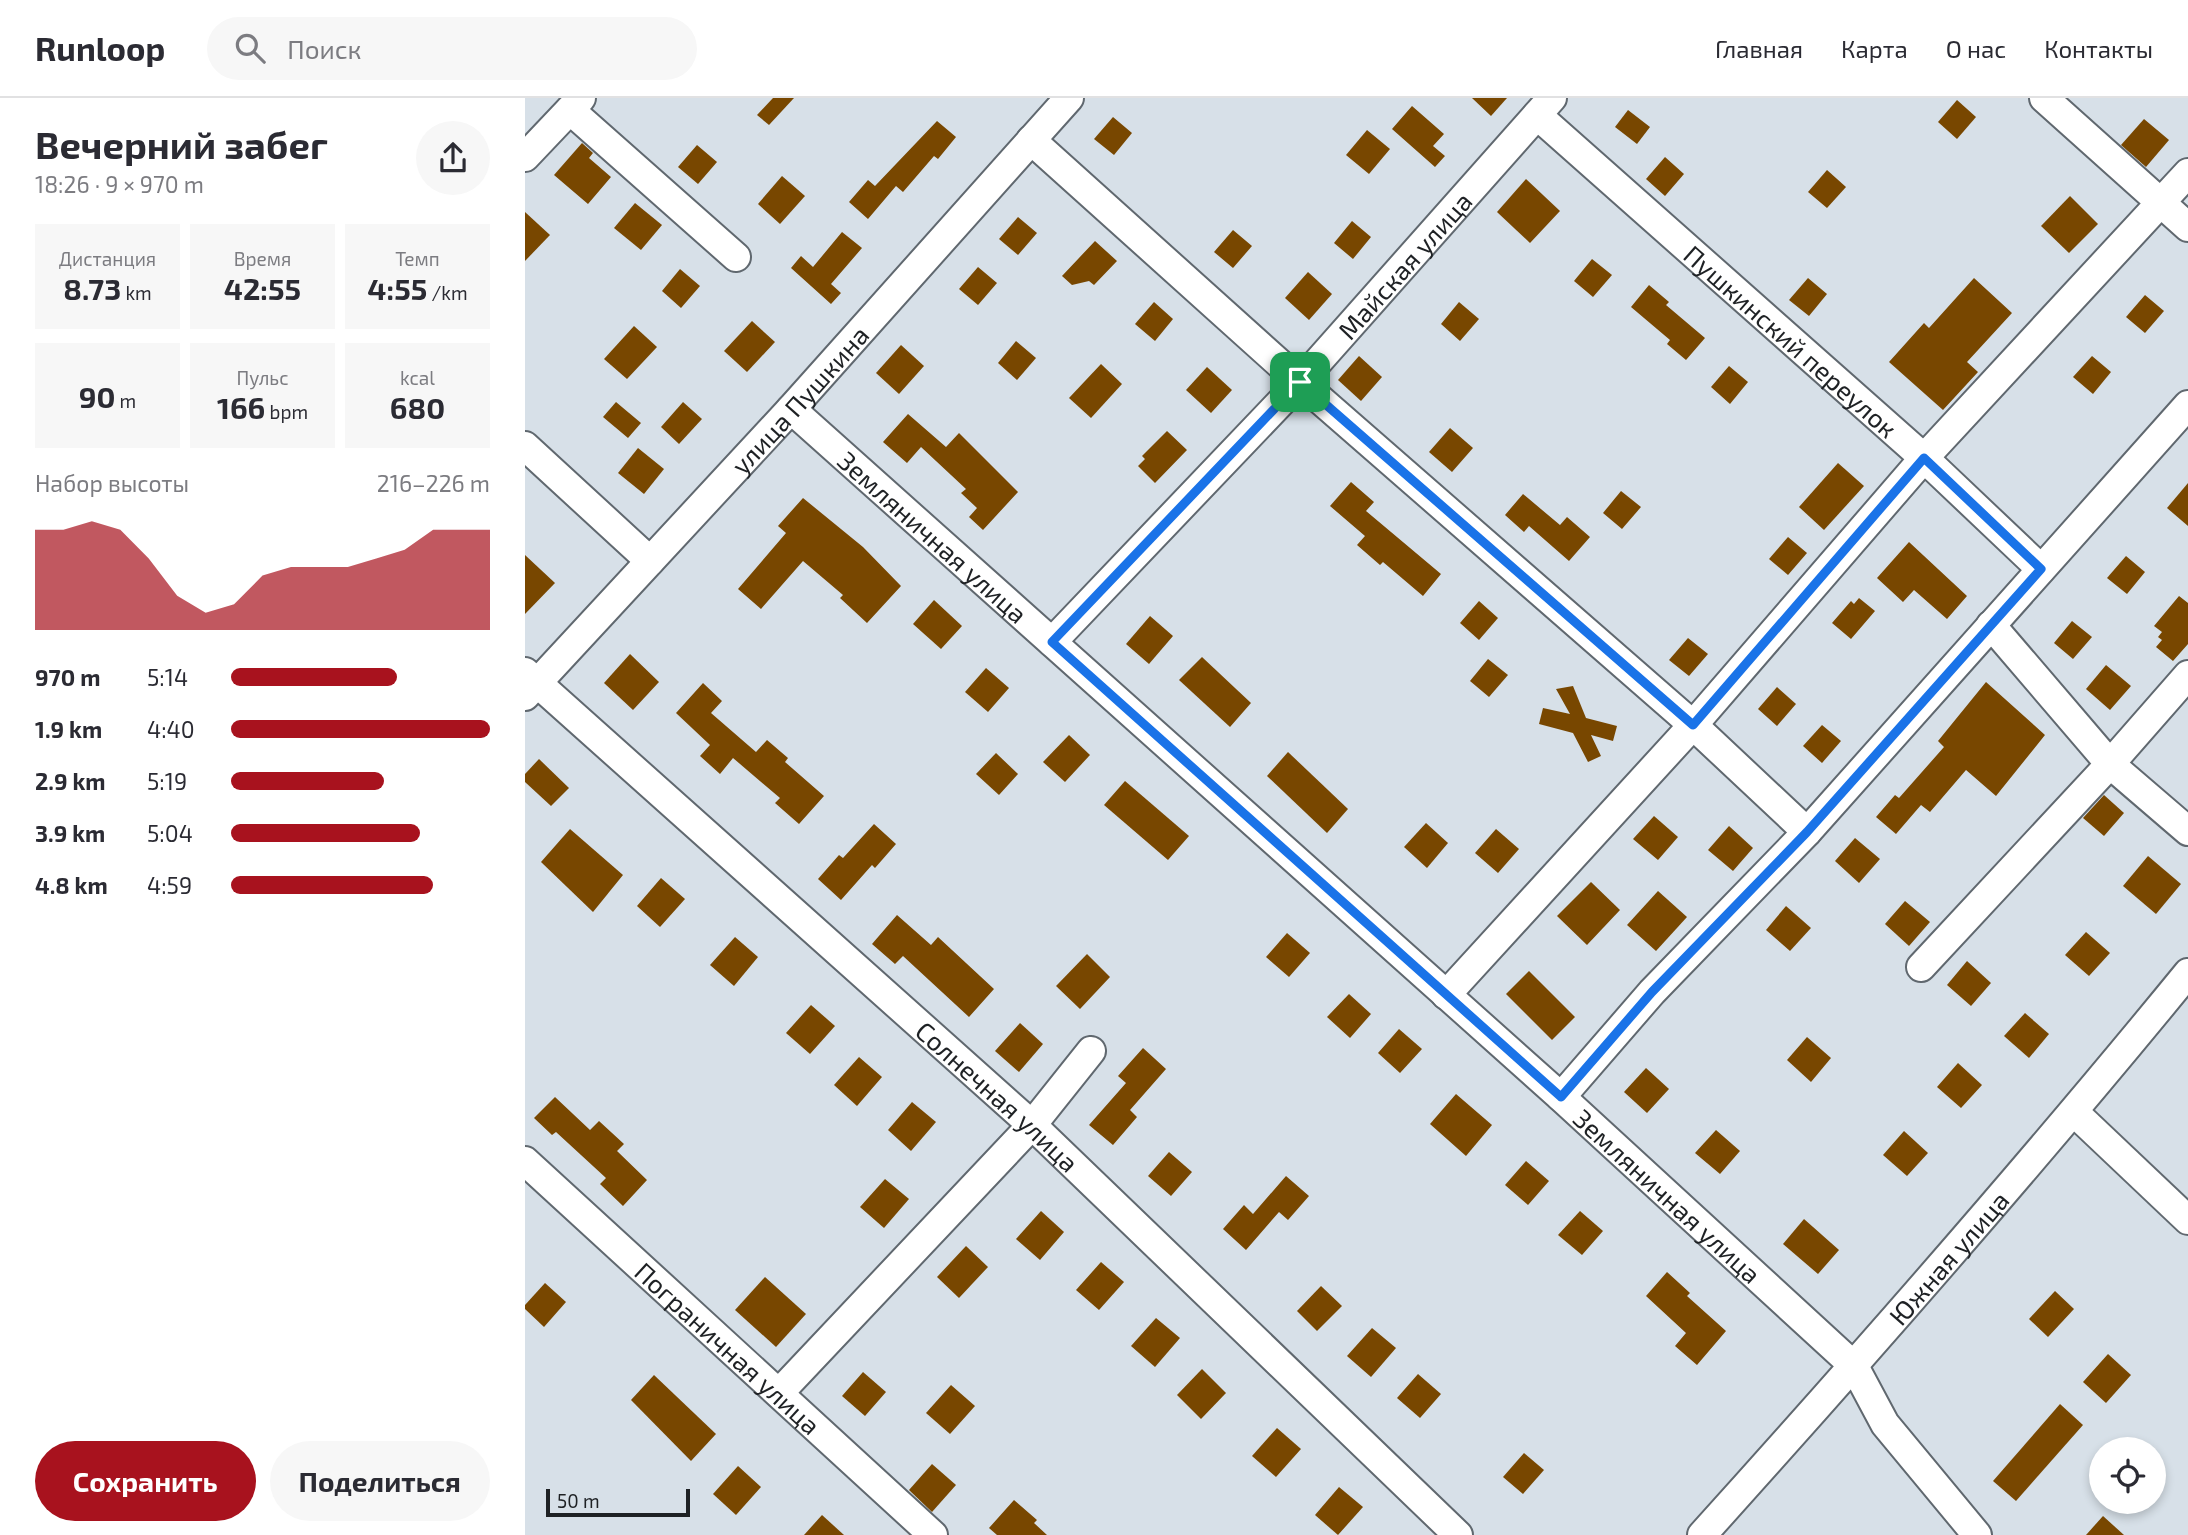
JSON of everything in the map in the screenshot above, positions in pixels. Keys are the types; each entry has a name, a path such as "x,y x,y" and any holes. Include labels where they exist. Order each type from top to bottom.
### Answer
{"street":[{"name":"улица Пушкина","path":"529,684 650,561 791,409 1069,98"},
{"path":"2044,98 2188,227"},
{"path":"525,157 575,104 736,257"},
{"name":"Майская улица","path":"1052,642 1300,382 1545,107"},
{"name":"Пушкинский переулок","path":"1545,107 2041,569"},
{"path":"1031,140 1300,382 1693,725 1807,832"},
{"path":"1447,995 1693,725 1924,458 2188,173"},
{"path":"1561,1097 1652,992 1807,832 2188,405"},
{"name":"Земляничная улица","path":"791,409 1561,1097 1854,1366 1885,1424 1977,1535"},
{"path":"525,446 650,561"},
{"path":"1991,625 2110,764 2188,831"},
{"path":"1921,967 2110,764 2188,675"},
{"name":"Солнечная улица","path":"529,684 1032,1125 1458,1535"},
{"name":"Южная улица","path":"1702,1535 1854,1366 2074,1112 2188,973"},
{"path":"779,1393 1032,1125 1091,1051"},
{"path":"2074,1112 2188,1220"},
{"name":"Пограничная улица","path":"525,1161 933,1535"}],"building":[{"path":"773,98 794,98 769,125 757,115"},
{"path":"1472,98 1507,98 1491,116"},
{"path":"1957,100 1976,117 1957,139 1938,122"},
{"path":"1412,106 1444,134 1433,146 1445,156 1435,167 1392,129"},
{"path":"1628,110 1650,127 1637,144 1615,127"},
{"path":"1113,117 1132,133 1114,155 1094,139"},
{"path":"2144,119 2169,140 2146,167 2121,145"},
{"path":"937,121 956,137 938,159 934,156 903,192 896,186 868,219 849,202 868,180 875,186"},
{"path":"1367,130 1390,149 1369,174 1346,155"},
{"path":"582,143 593,153 589,158 611,177 588,204 554,175"},
{"path":"697,145 717,162 698,184 678,167"},
{"path":"1665,157 1684,174 1665,196 1646,179"},
{"path":"1827,170 1846,187 1827,208 1808,192"},
{"path":"782,176 805,196 780,224 758,204"},
{"path":"1526,179 1560,211 1530,243 1497,212"},
{"path":"2070,196 2098,224 2069,253 2041,226"},
{"path":"635,203 662,225 641,250 614,228"},
{"path":"525,212 550,235 525,261"},
{"path":"1018,217 1037,233 1018,255 999,239"},
{"path":"1352,221 1371,237 1353,259 1334,243"},
{"path":"1233,230 1252,246 1233,268 1214,252"},
{"path":"842,232 862,248 831,284 841,293 831,304 791,268 801,256 813,267"},
{"path":"1095,241 1117,261 1094,285 1089,281 1072,285 1062,276"},
{"path":"1592,259 1612,275 1593,297 1574,281"},
{"path":"978,267 997,283 978,305 959,289"},
{"path":"680,269 700,286 681,308 662,291"},
{"path":"1308,272 1332,294 1309,320 1285,298"},
{"path":"1808,278 1827,294 1809,316 1789,300"},
{"path":"1974,278 2012,313 1967,362 1978,372 1943,410 1889,362 1924,323 1929,328"},
{"path":"1649,285 1669,302 1666,305 1705,338 1686,360 1667,344 1670,340 1631,307"},
{"path":"2145,295 2164,311 2145,333 2126,317"},
{"path":"1154,302 1173,319 1155,341 1135,324"},
{"path":"1459,302 1479,319 1460,341 1441,324"},
{"path":"752,321 775,342 747,372 724,351"},
{"path":"634,326 657,347 627,379 604,359"},
{"path":"1016,341 1036,358 1017,380 998,363"},
{"path":"901,345 924,366 899,394 876,373"},
{"path":"1359,356 1382,377 1361,401 1338,380"},
{"path":"2092,356 2111,372 2093,394 2073,377"},
{"path":"1101,364 1122,384 1091,418 1069,398"},
{"path":"1729,366 1748,382 1730,404 1711,387"},
{"path":"1207,367 1232,390 1211,413 1186,390"},
{"path":"616,402 641,423 628,438 603,417"},
{"path":"683,402 702,419 679,444 661,427"},
{"path":"908,414 946,447 959,433 1018,492 983,530 969,517 977,508 961,493 966,489 921,447 907,463 883,442"},
{"path":"1450,428 1473,448 1452,472 1429,452"},
{"path":"1167,431 1187,450 1155,483 1138,466 1145,459 1142,456"},
{"path":"638,448 664,469 644,494 618,473"},
{"path":"1838,463 1864,486 1824,530 1799,507"},
{"path":"1351,482 1374,502 1366,511 1441,574 1423,596 1383,562 1380,565 1357,545 1365,536 1330,506"},
{"path":"2188,483 2188,526 2167,508"},
{"path":"1621,491 1641,507 1622,529 1603,513"},
{"path":"1523,494 1560,525 1567,517 1590,537 1569,561 1529,526 1524,532 1505,515"},
{"path":"803,498 863,547 901,586 867,623 840,598 843,595 803,561 761,609 738,589 786,533 778,526"},
{"path":"1788,537 1807,553 1788,575 1769,559"},
{"path":"1909,542 1967,596 1947,619 1914,590 1903,602 1877,578"},
{"path":"525,555 555,583 525,614"},
{"path":"2126,556 2145,572 2127,594 2107,578"},
{"path":"2179,596 2188,603 2188,644 2173,661 2156,647 2162,640 2158,637 2162,632 2154,626"},
{"path":"1859,598 1875,611 1851,639 1832,623 1851,601 1854,604"},
{"path":"934,600 962,626 941,649 913,624"},
{"path":"1479,601 1498,618 1479,640 1460,623"},
{"path":"1150,616 1173,636 1149,664 1126,644"},
{"path":"2072,621 2092,637 2073,659 2054,643"},
{"path":"1688,638 1708,654 1689,676 1669,660"},
{"path":"630,654 659,682 633,710 604,683"},
{"path":"1202,657 1251,703 1230,727 1179,680"},
{"path":"1488,659 1508,675 1489,697 1470,681"},
{"path":"2106,665 2131,686 2110,710 2086,689"},
{"path":"986,668 1009,688 988,712 965,692"},
{"path":"1986,682 2045,735 1996,796 1966,770 1930,812 1921,805 1896,834 1876,817 1895,795 1899,798 1944,747 1938,741"},
{"path":"703,683 722,701 711,713 756,752 767,740 788,758 785,762 824,796 799,824 775,803 780,798 733,758 720,774 700,756 710,745 676,713"},
{"path":"1573,686 1586,718 1617,726 1613,741 1591,735 1601,756 1588,762 1573,733 1539,724 1543,708 1570,714 1556,689"},
{"path":"1777,687 1796,704 1777,726 1758,709"},
{"path":"1822,725 1841,741 1822,763 1803,746"},
{"path":"1069,735 1090,755 1065,782 1043,762"},
{"path":"1288,752 1348,809 1327,833 1267,776"},
{"path":"996,753 1018,774 999,795 976,774"},
{"path":"539,759 569,788 551,806 525,782 525,774"},
{"path":"1125,781 1189,836 1168,860 1104,805"},
{"path":"2104,795 2124,813 2104,836 2083,818"},
{"path":"1654,816 1678,837 1658,860 1633,839"},
{"path":"1426,823 1448,843 1427,868 1404,847"},
{"path":"874,824 896,844 875,868 872,865 841,900 818,879 839,855 843,858"},
{"path":"1729,826 1753,848 1733,871 1708,850"},
{"path":"570,829 623,875 593,912 541,862"},
{"path":"1496,829 1519,849 1498,873 1475,853"},
{"path":"1855,838 1880,859 1859,883 1835,861"},
{"path":"2148,856 2181,884 2156,914 2123,886"},
{"path":"661,878 685,899 660,927 637,906"},
{"path":"1591,882 1620,910 1587,945 1557,916"},
{"path":"1658,891 1687,917 1656,951 1627,925"},
{"path":"1905,901 1930,922 1909,946 1885,924"},
{"path":"1786,906 1811,928 1790,951 1766,930"},
{"path":"897,915 931,945 938,937 994,989 969,1017 903,956 895,964 872,944"},
{"path":"2086,932 2110,953 2089,976 2065,955"},
{"path":"1287,933 1310,953 1289,977 1266,957"},
{"path":"735,937 758,957 734,986 710,965"},
{"path":"1087,954 1110,977 1080,1009 1056,986"},
{"path":"1967,961 1991,983 1971,1006 1947,985"},
{"path":"1529,971 1575,1017 1552,1040 1506,994"},
{"path":"1349,994 1371,1014 1350,1038 1327,1017"},
{"path":"811,1005 835,1026 810,1054 786,1033"},
{"path":"2025,1013 2049,1034 2029,1058 2004,1036"},
{"path":"1020,1023 1043,1044 1019,1072 995,1051"},
{"path":"1399,1029 1422,1049 1400,1073 1378,1053"},
{"path":"1807,1037 1831,1058 1811,1082 1787,1060"},
{"path":"1143,1048 1166,1069 1130,1110 1137,1117 1113,1145 1089,1125 1126,1083 1118,1076"},
{"path":"859,1057 882,1077 857,1106 834,1085"},
{"path":"1958,1063 1982,1085 1961,1108 1937,1087"},
{"path":"1646,1068 1669,1089 1647,1113 1624,1092"},
{"path":"1456,1094 1492,1125 1466,1156 1430,1124"},
{"path":"555,1097 590,1130 599,1121 624,1144 617,1151 647,1180 623,1206 600,1184 606,1178 556,1132 552,1135 534,1118"},
{"path":"912,1102 936,1122 911,1151 888,1130"},
{"path":"1716,1130 1740,1151 1720,1174 1695,1153"},
{"path":"1904,1131 1928,1153 1907,1176 1883,1155"},
{"path":"1169,1152 1192,1172 1171,1196 1148,1176"},
{"path":"1526,1161 1549,1181 1528,1205 1505,1185"},
{"path":"1286,1176 1309,1196 1288,1220 1279,1212 1246,1250 1223,1229 1244,1205 1253,1214"},
{"path":"885,1179 909,1199 884,1228 860,1207"},
{"path":"1041,1211 1064,1232 1040,1260 1016,1239"},
{"path":"1580,1211 1603,1231 1582,1255 1558,1235"},
{"path":"1804,1219 1839,1250 1818,1274 1783,1244"},
{"path":"966,1246 988,1267 959,1298 937,1277"},
{"path":"1101,1262 1124,1282 1099,1310 1076,1290"},
{"path":"1667,1272 1690,1293 1687,1296 1726,1331 1697,1365 1675,1346 1686,1333 1646,1296"},
{"path":"765,1277 806,1314 776,1347 735,1310"},
{"path":"545,1283 566,1302 544,1327 525,1309 525,1305"},
{"path":"1321,1286 1342,1306 1317,1331 1297,1311"},
{"path":"2055,1291 2074,1309 2048,1337 2029,1319"},
{"path":"1156,1318 1180,1338 1155,1367 1131,1346"},
{"path":"1372,1328 1396,1348 1371,1377 1347,1356"},
{"path":"2108,1354 2131,1375 2106,1403 2083,1382"},
{"path":"1202,1369 1226,1393 1201,1419 1177,1395"},
{"path":"863,1372 886,1392 865,1416 842,1396"},
{"path":"1418,1374 1441,1394 1420,1418 1397,1398"},
{"path":"654,1375 716,1434 691,1461 631,1400"},
{"path":"951,1385 975,1406 950,1434 926,1413"},
{"path":"2060,1404 2083,1425 2016,1501 1993,1481"},
{"path":"1277,1428 1301,1449 1276,1477 1252,1456"},
{"path":"1524,1453 1544,1470 1523,1494 1503,1477"},
{"path":"932,1464 956,1485 932,1512 909,1490"},
{"path":"738,1466 761,1487 736,1515 713,1494"},
{"path":"1339,1487 1363,1507 1338,1535 1315,1515"},
{"path":"1014,1500 1037,1520 1034,1523 1047,1535 997,1535 989,1528"},
{"path":"822,1515 844,1535 804,1535"},
{"path":"2103,1516 2124,1535 2086,1535"}],"route":[{"path":"1300,382 1693,725 1924,458 2041,569 1807,832 1652,992 1561,1097 1052,642 1300,382"}]}
